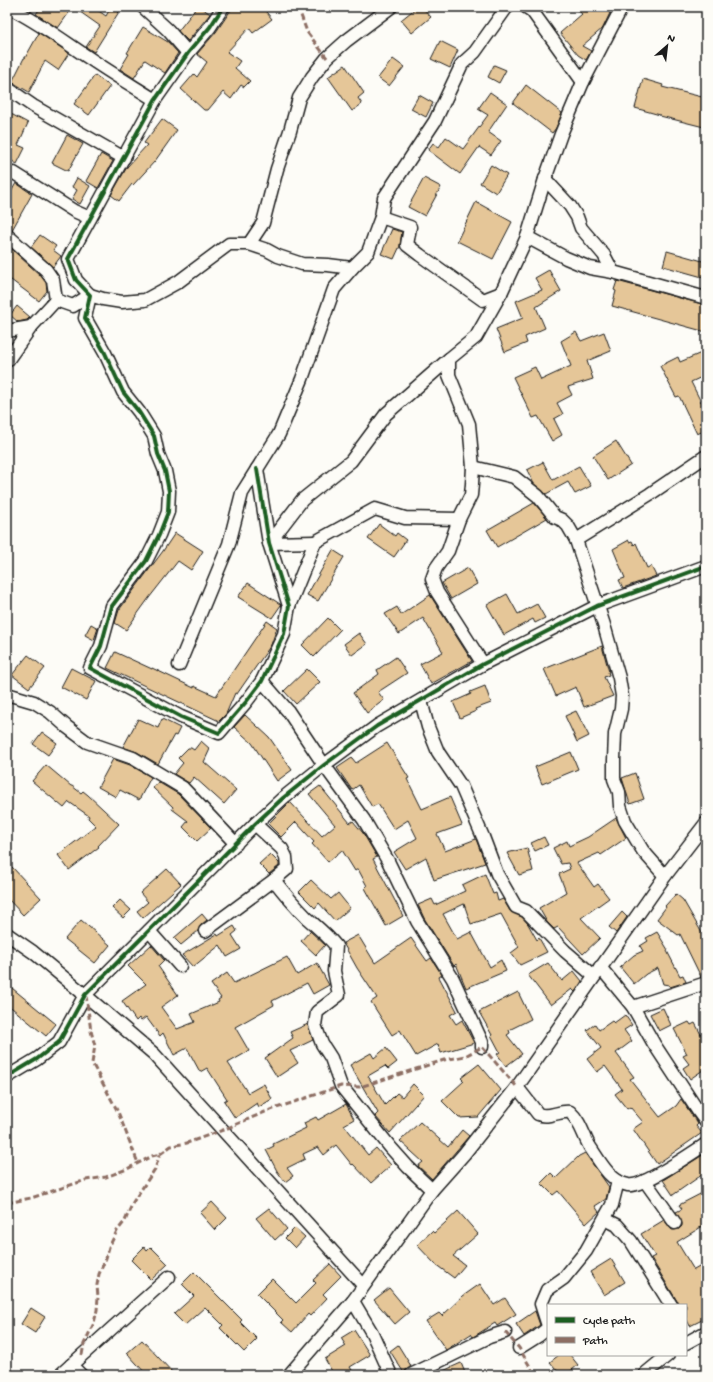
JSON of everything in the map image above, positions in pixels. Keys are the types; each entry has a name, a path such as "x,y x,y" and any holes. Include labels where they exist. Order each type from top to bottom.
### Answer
{"street":[{"path":"8,7 23,14 55,34 89,58 155,100"},
{"path":"143,7 168,30 188,53"},
{"path":"223,7 210,27 188,53 155,100 90,218 68,259 76,280 90,295 103,299 122,302 145,300 178,282 229,244 249,244 302,264 352,268"},
{"path":"249,244 263,223 277,169 299,98 312,77 327,58 391,7"},
{"path":"179,665 228,544 242,493 279,434 302,379 334,289 368,252 381,217 384,198 435,121 462,64 476,52 508,7"},
{"path":"526,7 532,11 583,82"},
{"path":"269,543 302,500 350,461 386,414 476,337 501,293 526,237 561,134 583,82 622,7"},
{"path":"7,88 33,106 124,158"},
{"path":"14,173 74,211 90,218"},
{"path":"545,179 570,206 578,217 581,228 604,255 613,272"},
{"path":"381,217 410,227 407,244 483,300 501,293"},
{"path":"7,235 46,270 53,280 56,300"},
{"path":"526,237 566,258 590,268 613,272 706,298"},
{"path":"56,300 73,306 90,295"},
{"path":"90,295 85,318 105,353 123,392 139,412 154,436 169,491 168,512 159,536 146,561 112,606 101,646 90,668 181,717 219,733 262,681 284,634 289,606 315,542"},
{"path":"9,354 56,300"},
{"path":"7,331 31,328"},
{"path":"449,359 449,375 469,424 474,467 471,495 459,518 448,551 436,568 432,579 437,592 483,664"},
{"path":"576,540 650,494 706,456"},
{"path":"474,467 514,477 538,496 555,517 562,520 568,526 576,540 619,678 622,696 616,734 614,760 614,779 619,792 620,806 625,821 643,851 665,876"},
{"path":"257,469 269,543 289,606"},
{"path":"269,543 315,542 375,509 405,518 459,518"},
{"path":"7,1077 37,1059 58,1042 86,995 255,824 283,798 324,765 377,726 483,664 597,606 706,566"},
{"path":"262,681 288,711 324,765 364,820 388,861 417,921 453,979 479,1036 482,1047"},
{"path":"7,694 34,702 50,712 67,727 88,742 133,758 183,788 236,844"},
{"path":"421,701 428,727 438,752 461,786 497,874 516,907 526,911 565,951 597,972 633,1007 654,1044 706,1122"},
{"path":"205,931 287,869 286,857 275,842 255,824"},
{"path":"289,1375 353,1301 432,1190 464,1154 517,1087 665,876 704,831"},
{"path":"274,880 286,896 306,917 327,935 336,946 334,971 338,995 318,1012 315,1025 322,1044 331,1058 341,1086 408,1167 432,1190"},
{"path":"149,931 180,966"},
{"path":"7,934 33,952 86,995 154,1054 363,1285"},
{"path":"633,1007 706,983"},
{"path":"517,1087 538,1114 542,1116 565,1111 570,1112 581,1126 586,1141 605,1170 618,1181 627,1185 632,1186 645,1181 679,1162 706,1144"},
{"path":"547,1324 541,1304 546,1290 564,1278 586,1251 606,1219 612,1206 618,1181"},
{"path":"645,1181 674,1223"},
{"path":"606,1219 617,1225 632,1241 670,1304"},
{"path":"60,1375 169,1277"},
{"path":"353,1301 372,1333 391,1375"},
{"path":"519,1348 538,1336 547,1328"},
{"path":"411,1375 489,1338 506,1332"},
{"path":"688,1337 706,1332"},
{"path":"646,1375 646,1373 667,1356"},
{"path":"71,1365 81,1375"}],"building":[{"path":"41,7 73,7 58,28 36,14"},
{"path":"73,7 93,7 106,16 111,7 122,7 94,52 86,47 100,26"},
{"path":"197,7 201,7 210,14 188,41 178,31"},
{"path":"233,7 262,7 272,19 253,33 249,28 227,52 240,61 235,68 250,81 244,87 241,85 231,99 223,92 208,110 204,110 181,89 194,74 197,77 207,62 197,54 216,32"},
{"path":"417,7 422,7 431,17 412,33 401,20"},
{"path":"574,7 604,7 610,13 603,28 582,46 591,51 586,60 578,55 560,33 582,14"},
{"path":"143,27 168,42 178,53 165,73 145,60 134,78 120,69 129,54 127,53"},
{"path":"39,33 69,53 58,70 45,61 29,92 12,82"},
{"path":"440,41 458,50 450,68 431,59"},
{"path":"393,59 404,67 389,86 378,78"},
{"path":"345,65 364,93 358,98 362,104 352,111 328,77"},
{"path":"494,65 506,70 499,83 488,77"},
{"path":"95,75 110,86 89,115 74,104"},
{"path":"643,79 663,85 662,87 706,98 706,120 704,127 635,108"},
{"path":"526,85 562,113 556,128 552,133 513,103"},
{"path":"490,92 507,104 488,132 501,141 491,155 479,147 460,174 428,150 433,143 439,147 446,137 463,149 488,115 478,109"},
{"path":"419,95 433,103 426,117 411,109"},
{"path":"11,114 28,123 18,145 25,148 17,164 7,158 7,122"},
{"path":"162,119 177,130 155,161 133,185 132,184 119,201 111,195 127,167 147,145 144,143"},
{"path":"67,135 83,144 68,171 52,163"},
{"path":"101,154 113,161 98,188 86,181"},
{"path":"491,165 507,175 496,193 480,183"},
{"path":"77,178 90,186 80,204 72,199 77,190 72,187"},
{"path":"424,178 441,187 425,216 408,207"},
{"path":"16,183 32,194 12,230 7,228 7,199"},
{"path":"476,202 512,222 493,259 457,241"},
{"path":"392,229 402,232 400,246 394,259 381,254"},
{"path":"40,235 56,246 53,250 61,256 53,267 31,247"},
{"path":"7,245 40,275 46,283 47,291 39,301 7,277"},
{"path":"667,251 706,262 706,278 663,266"},
{"path":"549,270 561,291 536,307 545,328 525,337 527,343 505,352 496,329 523,318 516,301 542,290 535,278"},
{"path":"617,281 706,305 706,332 612,306"},
{"path":"17,306 30,317 27,320 18,322 10,315"},
{"path":"576,332 581,341 604,332 611,351 587,361 593,379 568,387 572,395 557,403 563,414 554,419 562,435 552,441 538,416 533,418 513,377 535,367 541,380 571,366 561,341"},
{"path":"706,351 706,375 691,382 701,402 704,400 706,405 706,430 697,434 679,396 676,397 660,366 678,357 680,362"},
{"path":"616,441 631,465 608,480 593,456"},
{"path":"543,462 553,480 579,466 591,486 575,494 568,482 546,494 534,484 527,470"},
{"path":"534,503 547,518 497,547 487,530"},
{"path":"379,524 395,536 397,533 406,540 394,557 368,539"},
{"path":"175,533 203,551 191,570 178,561 126,630 115,623 119,610"},
{"path":"629,540 629,542 632,541 634,545 636,543 647,568 651,566 656,576 623,588 619,580 625,578 613,549"},
{"path":"333,550 344,557 318,601 307,595"},
{"path":"468,568 477,584 451,599 442,583"},
{"path":"248,583 281,605 272,618 238,597"},
{"path":"507,594 518,614 537,604 545,618 535,623 533,619 504,635 487,605"},
{"path":"430,595 472,661 431,684 420,664 443,652 423,618 399,634 385,614 397,607 402,614"},
{"path":"328,618 340,630 314,657 302,645"},
{"path":"267,621 277,628 271,645 237,694 235,693 226,714 219,721 107,668 115,652 194,688 194,686 216,696"},
{"path":"91,624 98,628 94,640 85,635"},
{"path":"359,633 367,644 352,655 344,644"},
{"path":"602,646 609,672 609,675 604,677 613,696 584,707 576,687 556,696 544,669"},
{"path":"28,655 45,668 29,688 12,675"},
{"path":"396,657 407,673 378,692 384,700 367,713 353,693 379,674 377,670"},
{"path":"71,668 96,681 86,700 61,687"},
{"path":"307,669 320,682 296,704 284,691"},
{"path":"485,686 491,703 475,709 476,711 460,718 453,702 471,694 470,692"},
{"path":"576,711 589,736 577,742 565,716"},
{"path":"245,715 269,737 292,770 277,781 252,743 234,727"},
{"path":"138,719 158,728 162,719 180,728 176,736 174,735 158,764 137,752 123,747"},
{"path":"42,732 57,743 48,755 33,744"},
{"path":"201,741 210,749 204,762 236,790 224,804 194,777 189,783 174,774 183,763 178,758 188,748 194,750"},
{"path":"387,743 409,778 407,779 422,809 450,797 462,825 437,834 445,851 476,839 485,863 434,880 426,857 405,869 394,852 417,838 408,820 394,829 378,804 372,807 359,785 352,790 337,768 352,758 356,763"},
{"path":"571,752 578,769 542,784 535,767"},
{"path":"113,759 130,765 151,777 139,800 120,790 116,797 98,787"},
{"path":"46,765 71,786 81,793 83,791 88,795 119,824 98,846 99,847 69,870 58,855 96,826 88,818 89,816 69,802 64,808 32,781"},
{"path":"635,773 644,799 630,804 622,778"},
{"path":"158,782 178,794 211,828 197,841 183,827 188,821 172,809 173,807 153,788"},
{"path":"320,786 350,823 353,821 363,833 377,857 373,859 403,916 386,926 365,888 367,886 358,869 355,871 342,850 328,862 312,844 314,842 296,822 281,837 268,824 290,802 322,836 335,825 309,794"},
{"path":"616,818 626,838 601,855 599,853 577,863 594,887 598,884 609,898 581,918 600,938 583,954 558,927 554,929 547,922 539,908 566,892 559,874 570,869 568,863 561,864 553,848 567,841 569,846 588,837"},
{"path":"544,837 548,845 535,851 531,843"},
{"path":"527,848 533,871 519,875 507,853"},
{"path":"270,854 279,863 279,866 269,874 259,864"},
{"path":"12,867 41,898 23,915 7,898 7,872"},
{"path":"167,869 181,884 143,918 137,911 148,902 140,893"},
{"path":"485,874 493,894 496,893 498,901 503,899 510,911 522,917 528,924 537,940 539,938 547,952 520,965 511,953 519,947 501,914 471,924 464,904 443,914 457,939 471,932 490,967 501,960 506,971 466,988 456,964 454,966 424,918 418,905 432,899 435,905 465,891 462,885"},
{"path":"311,880 331,899 338,893 350,908 335,921 319,903 315,908 299,892"},
{"path":"676,894 683,900 706,940 706,976 701,977 680,934 678,935 657,919 666,907 665,906"},
{"path":"120,900 131,910 123,918 112,908"},
{"path":"622,912 627,917 616,933 609,927"},
{"path":"202,914 207,920 201,925 198,931 181,945 174,938"},
{"path":"81,920 110,945 95,963 65,939"},
{"path":"234,926 237,931 232,935 241,949 227,957 220,945 193,967 182,955 217,934 218,936"},
{"path":"310,931 325,945 316,955 301,941"},
{"path":"657,932 668,950 667,951 680,976 683,975 686,982 670,987 669,985 663,984 658,968 646,974 634,984 620,967 634,955 643,951 640,946 648,941 646,938"},
{"path":"358,935 375,963 411,938 427,961 431,958 442,975 439,977 457,1011 450,1015 456,1024 462,1020 474,1043 441,1053 438,1044 416,1056 400,1030 392,1035 371,1002 377,998 357,968 343,943"},
{"path":"151,945 164,960 158,966 178,995 161,1007 177,1029 195,1022 191,1014 219,1002 218,1000 221,998 211,984 227,973 234,983 287,957 297,975 317,963 329,985 313,994 307,983 272,1001 274,1005 235,1027 249,1051 228,1063 248,1093 264,1084 272,1099 259,1107 257,1103 235,1118 224,1101 227,1099 207,1068 200,1072 187,1048 174,1055 163,1033 160,1036 146,1017 141,1021 139,1018 136,1021 122,1001 146,984 128,966"},
{"path":"548,963 562,981 574,971 582,981 575,992 572,989 551,1005 528,975"},
{"path":"7,984 56,1024 46,1036 7,1004"},
{"path":"518,992 531,1019 509,1030 510,1033 507,1035 522,1054 506,1066 497,1054 500,1052 479,1012"},
{"path":"663,1008 671,1025 659,1031 650,1014"},
{"path":"625,1015 632,1025 624,1030 632,1041 616,1053 634,1077 630,1079 660,1117 676,1106 681,1099 698,1124 696,1126 702,1133 657,1164 633,1129 643,1122 630,1107 627,1109 615,1094 622,1089 605,1066 597,1072 587,1059 601,1048 587,1030 595,1024 599,1030 612,1021 614,1023"},
{"path":"689,1022 691,1025 695,1023 706,1044 706,1068 690,1079 683,1068 689,1064 683,1056 687,1054 674,1029"},
{"path":"308,1024 313,1040 290,1051 298,1063 277,1077 265,1058 293,1038 290,1032"},
{"path":"386,1048 397,1062 388,1069 385,1066 368,1076 385,1105 397,1093 402,1097 413,1084 424,1095 390,1133 375,1116 378,1113 350,1065 371,1053 374,1058"},
{"path":"479,1064 501,1090 478,1117 459,1118 442,1101 464,1081 461,1078"},
{"path":"346,1104 354,1119 344,1125 368,1155 376,1148 391,1165 371,1183 353,1164 352,1165 336,1145 324,1155 318,1147 303,1154 305,1159 287,1168 293,1176 285,1182 277,1171 266,1150 274,1146 273,1144 306,1128 304,1123 316,1117 318,1120"},
{"path":"420,1122 448,1147 462,1130 469,1136 432,1179 418,1166 423,1162 400,1141"},
{"path":"585,1153 609,1187 606,1199 595,1206 599,1212 586,1224 558,1191 553,1195 541,1183 551,1173 556,1178 579,1156"},
{"path":"706,1153 706,1172 673,1195 663,1180"},
{"path":"706,1191 706,1224 677,1242 694,1270 706,1263 706,1318 690,1326 687,1320 687,1304 678,1304 651,1258 655,1256 641,1234 664,1220 672,1230 679,1229 682,1226 682,1223 676,1212 682,1209 679,1205"},
{"path":"212,1202 227,1218 215,1230 200,1213"},
{"path":"269,1208 287,1229 275,1240 256,1218"},
{"path":"458,1211 478,1234 453,1256 465,1265 454,1278 435,1264 417,1245 432,1231 434,1233"},
{"path":"295,1228 305,1237 295,1248 285,1238"},
{"path":"144,1247 147,1251 151,1247 168,1264 151,1280 131,1260"},
{"path":"611,1259 625,1282 604,1295 590,1272"},
{"path":"330,1264 341,1276 323,1294 327,1298 310,1316 308,1314 292,1332 281,1322 283,1320 257,1294 272,1279 296,1303 316,1283 313,1280"},
{"path":"194,1272 242,1320 240,1322 257,1339 244,1352 220,1328 223,1325 205,1307 185,1325 174,1314 194,1296 182,1284"},
{"path":"480,1284 494,1305 505,1298 516,1314 497,1326 495,1323 473,1337 471,1334 446,1350 426,1321 439,1313 442,1316 463,1296"},
{"path":"389,1288 409,1312 395,1324 374,1300"},
{"path":"31,1308 45,1317 35,1333 21,1324"},
{"path":"535,1311 540,1325 524,1336 516,1324"},
{"path":"354,1330 370,1355 350,1367 355,1375 334,1375 325,1359 346,1346 341,1338"},
{"path":"142,1340 175,1375 147,1375 127,1353"},
{"path":"398,1345 411,1366 404,1373 390,1351"},
{"path":"558,1356 571,1356 578,1365 566,1375 561,1375 550,1362"},
{"path":"461,1363 466,1375 434,1375"}],"marked path":[{"path":"298,7 307,32 327,58"},
{"path":"86,995 91,1031 95,1046 92,1063 118,1112 138,1163"},
{"path":"7,1203 31,1198 86,1180 106,1177 127,1169 152,1156 160,1154 171,1146 187,1143 223,1130 265,1112 341,1086 360,1087 444,1060 465,1056 482,1047 517,1087"},
{"path":"82,1355 84,1344 94,1323 97,1310 97,1285 99,1274 109,1247 117,1231 125,1221 133,1202 155,1169 160,1154"},
{"path":"505,1332 519,1348 535,1375"}],"cycle path":[{"path":"223,7 210,27 188,53 155,100 68,259 76,280 90,295 85,318 105,353 123,392 139,412 154,436 158,454 165,471 169,491 168,512 159,535 146,561 112,606 101,646 90,668 181,717 219,733 262,681 284,634 289,606 269,543 257,469"},
{"path":"7,1077 37,1059 59,1042 85,995 255,824 283,798 324,765 377,726 483,664 597,606 706,566"}]}
